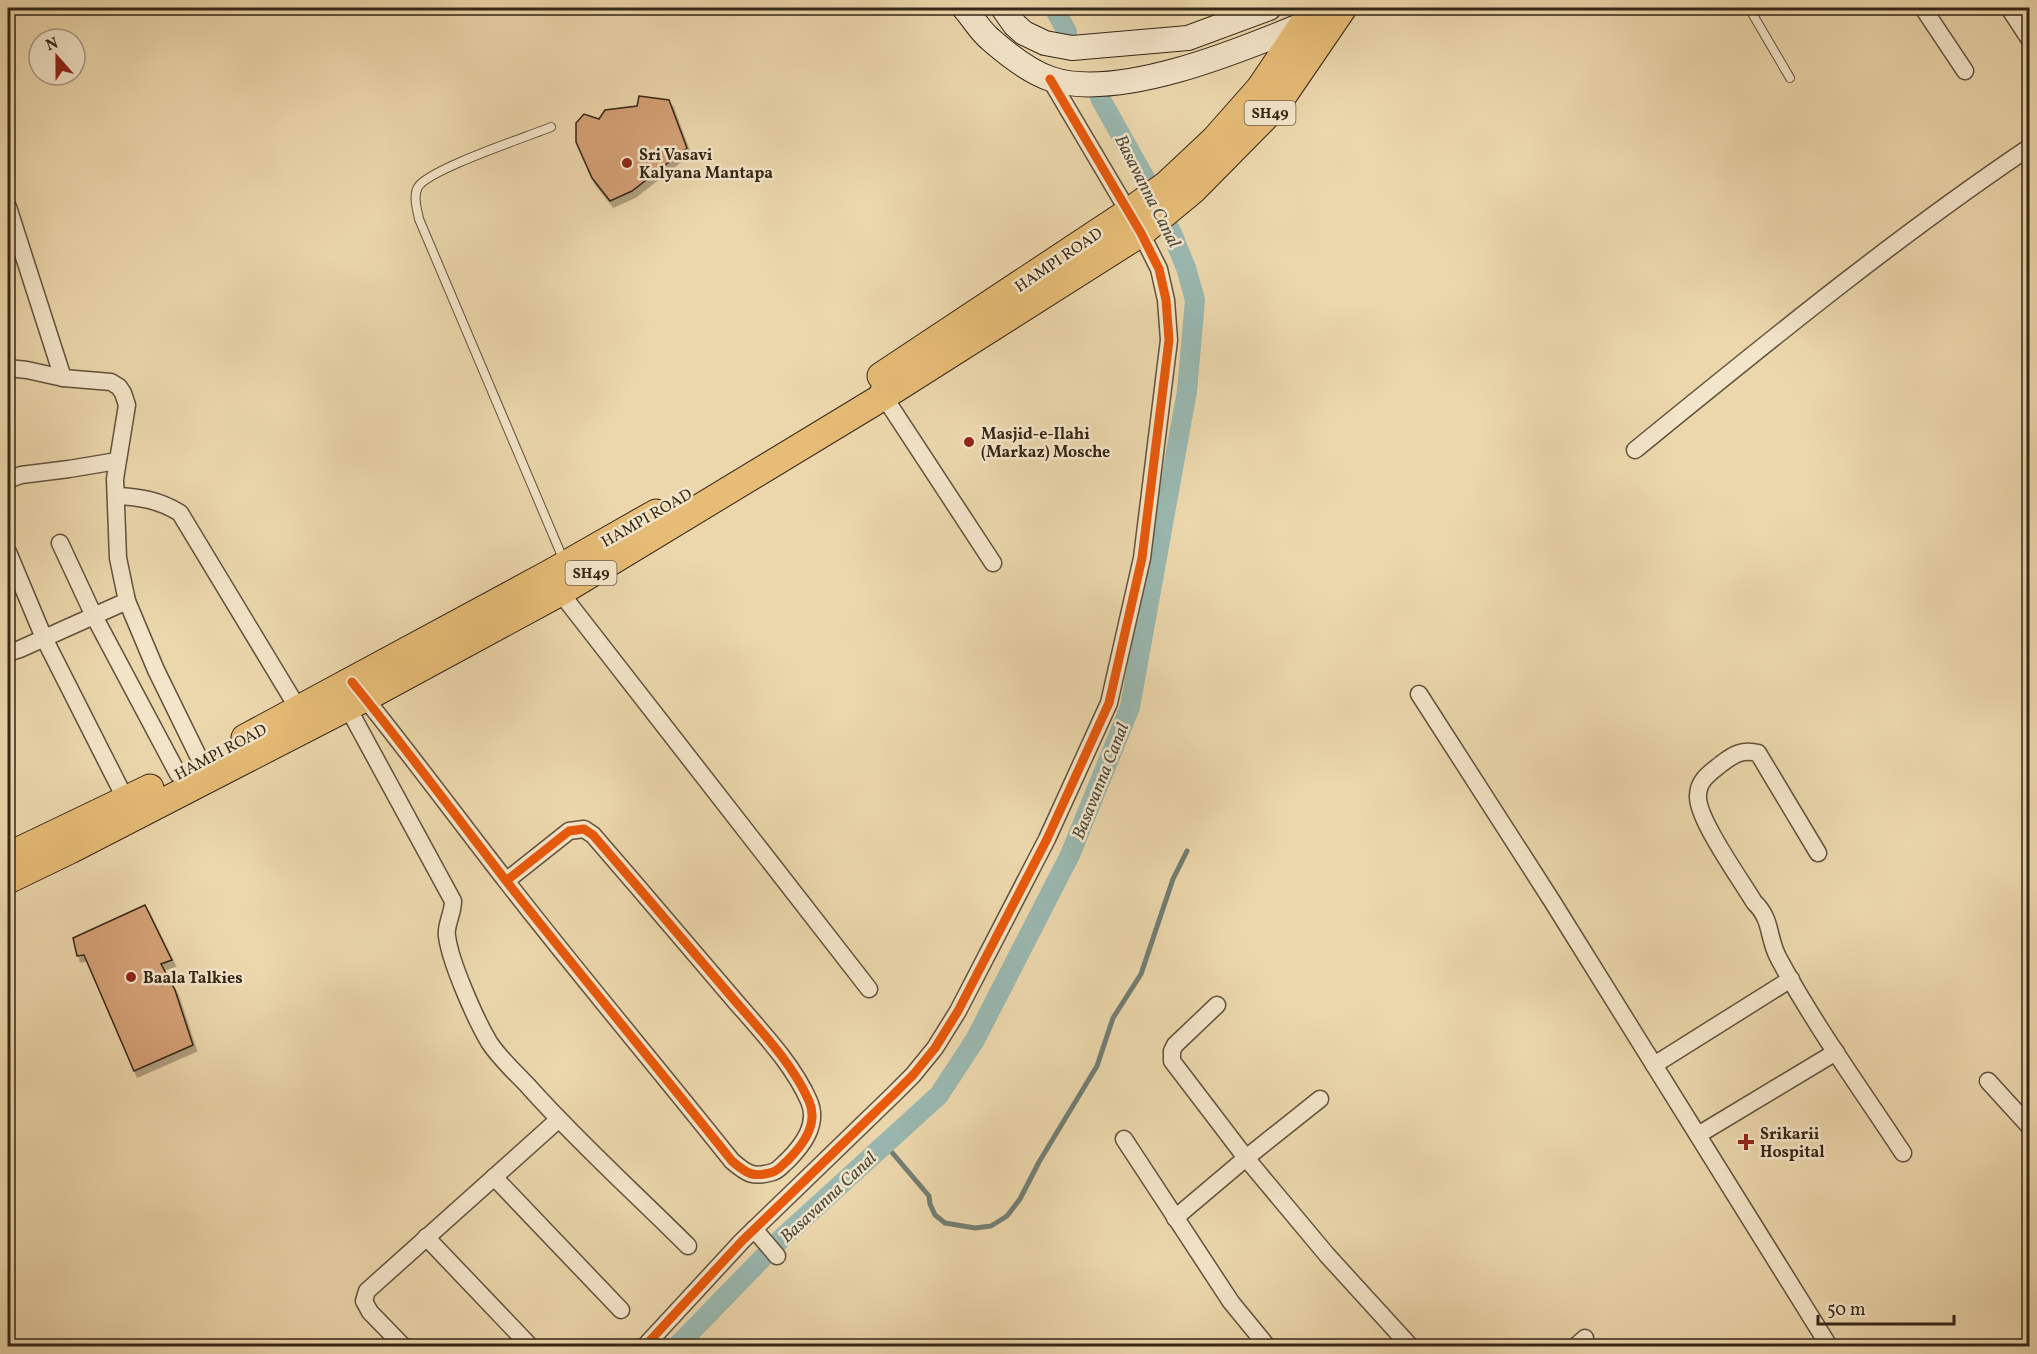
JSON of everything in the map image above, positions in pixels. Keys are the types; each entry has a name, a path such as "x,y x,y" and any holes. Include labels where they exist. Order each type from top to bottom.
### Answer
{"main road":[{"path":"964,8 989,38 1020,62 1050,79 1070,83 1097,84 1128,81 1180,70 1255,45 1308,16"},
{"path":"1003,8 1024,33 1045,43 1072,48 1188,38 1269,8"},
{"name":"SH49","path":"1139,220 1172,194 1222,161 1276,106 1343,8"},
{"name":"SH49","path":"1172,194 1215,139 1260,88 1308,16"},
{"name":"HAMPI ROAD","path":"8,856 126,800 299,710 355,695 557,577 635,525 879,389 1139,220"},
{"name":"SH49","path":"8,879 70,850 355,695"}],"street":[{"path":"1923,8 1965,71"},
{"path":"2009,8 2030,40"},
{"path":"645,1347 914,1074 935,1048 958,1011 1047,838 1109,703 1142,558 1168,340 1166,300 1158,269 1139,220 1050,79"},
{"path":"1635,450 1846,279 1951,200 2030,147"},
{"path":"8,207 63,378"},
{"path":"8,368 63,378 111,382 123,393 127,405 117,461 118,558 127,601 156,670 189,768"},
{"path":"879,389 993,563"},
{"path":"8,480 21,475 69,470 117,461"},
{"path":"116,496 142,497 166,504 180,513 299,710"},
{"path":"60,543 94,616 189,768"},
{"path":"8,552 44,638 126,800"},
{"path":"557,577 869,989"},
{"path":"8,652 20,650 127,601"},
{"path":"1419,694 1552,901 1829,1347"},
{"path":"355,695 732,1161 747,1173 760,1176 777,1171 800,1148 809,1134 810,1102 789,1067 681,936 593,835 584,829 569,831 506,881"},
{"path":"355,695 453,901 453,913 447,926 446,936 452,958 490,1044 559,1119 688,1246"},
{"path":"1818,853 1758,753 1747,750 1733,755 1702,780 1698,797 1703,817 1754,902 1764,911 1778,958 1836,1052 1903,1153"},
{"path":"1654,1065 1791,979"},
{"path":"1217,1005 1175,1045 1171,1055 1172,1061 1246,1158 1327,1255 1410,1347"},
{"path":"1698,1135 1836,1052"},
{"path":"1988,1081 2030,1127"},
{"path":"1175,1218 1320,1099"},
{"path":"403,1347 370,1312 364,1301 368,1291 559,1119"},
{"path":"1124,1139 1231,1302 1267,1347"},
{"path":"494,1177 621,1310"},
{"path":"758,1233 777,1256"},
{"path":"426,1237 530,1347"}],"lane":[{"path":"1749,8 1790,78"},
{"path":"551,127 436,171 418,187 415,201 419,219 557,577"}],"building":[{"name":"Sri Vasavi Kalyana Mantapa","path":"639,96 669,100 687,148 632,191 610,201 592,178 576,142 576,123 584,114 599,119 605,110 637,106"},
{"name":"Baala Talkies","path":"145,905 172,960 161,964 175,990 193,1045 134,1071 84,955 77,956 73,938"}],"waterway":[{"name":"Basavanna Canal","path":"1054,8 1067,32"},
{"name":"Basavanna Canal","path":"677,1346 783,1237 939,1095 975,1040 1070,855 1130,707 1187,391 1195,300 1186,268 1151,189 1100,98"},
{"path":"884,1143 929,1196 935,1215 945,1223 975,1228 991,1226 1007,1216 1020,1199 1039,1162 1097,1066 1113,1018 1141,974 1173,879 1187,851"}],"cycle path":[{"path":"645,1346 742,1241 894,1094 935,1048 958,1011 1047,839 1109,703 1142,558 1169,340 1166,300 1159,269 1141,233 1050,79"},
{"path":"352,682 430,781 488,857 507,882 732,1161 746,1172 755,1175 779,1169 799,1148 811,1126 812,1110 802,1087 773,1045 593,835 584,829 569,831 506,881"}],"place":[{"name":"Sri Vasavi Kalyana Mantapa","path":"627,163"},
{"name":"Masjid-e-Ilahi (Markaz) Mosche","path":"969,442"},
{"name":"Baala Talkies","path":"131,977"},
{"name":"Srikarii Hospital","path":"1746,1142"}]}
